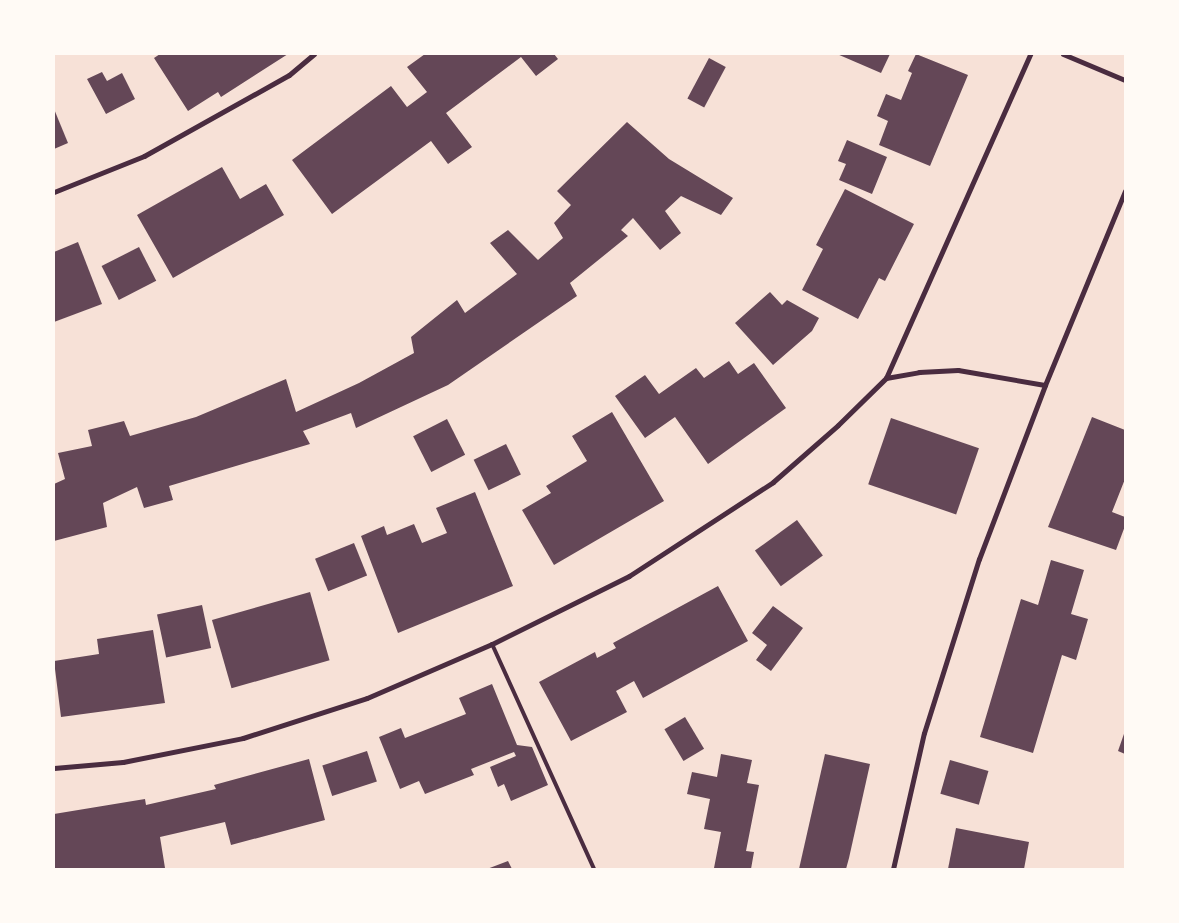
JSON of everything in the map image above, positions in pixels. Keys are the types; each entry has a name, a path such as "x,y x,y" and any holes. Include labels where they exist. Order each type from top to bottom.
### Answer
{"street":[{"path":"54,192 144,156 289,74 314,54"},
{"path":"54,768 123,762 244,738 367,698 492,644 629,576 773,482 886,378 1030,54"},
{"path":"1063,54 1125,80"},
{"path":"893,869 924,733 979,559 1045,385 1125,191"},
{"path":"886,378 919,372 958,370 1045,385"}],"lane":[{"path":"492,644 594,869"}],"building":[{"path":"160,54 288,54 221,97 218,92 188,111 154,58"},
{"path":"425,54 554,54 558,59 536,76 521,57 446,113 472,147 448,164 431,141 332,214 292,160 391,86 407,107 427,92 407,67"},
{"path":"837,54 890,54 881,73"},
{"path":"916,54 968,75 930,166 879,145 888,121 877,116 886,94 901,100 912,73 908,71"},
{"path":"709,58 726,67 704,108 687,99"},
{"path":"102,72 107,81 122,73 135,99 106,114 87,79"},
{"path":"54,109 68,143 54,149"},
{"path":"627,122 669,159 733,198 721,215 681,196 665,211 681,233 660,250 633,218 621,230 628,236 570,283 577,296 448,385 356,428 351,413 303,431 310,444 169,486 173,500 144,508 137,487 103,503 107,527 54,541 54,484 65,479 58,453 92,446 88,430 124,421 130,436 196,417 286,379 296,412 359,383 414,353 411,337 457,300 465,313 517,274 490,243 508,230 538,260 563,238 554,223 571,205 557,191"},
{"path":"847,140 887,157 872,194 839,180 846,164 838,161"},
{"path":"222,167 240,199 266,184 284,215 173,278 137,215"},
{"path":"845,189 914,224 885,281 879,278 858,319 802,290 823,249 816,245"},
{"path":"78,242 102,304 54,322 54,252"},
{"path":"139,247 156,281 119,300 102,266"},
{"path":"770,292 782,305 787,300 819,318 812,331 773,365 735,323"},
{"path":"729,361 738,374 754,363 786,408 708,464 675,417 645,438 615,396 645,375 659,394 696,368 704,378"},
{"path":"612,412 664,501 554,565 522,510 551,493 546,486 587,461 572,436"},
{"path":"1092,417 1125,430 1125,479 1112,512 1125,517 1125,526 1116,550 1048,527"},
{"path":"891,418 979,448 956,514 868,484"},
{"path":"447,419 465,455 431,472 413,436"},
{"path":"506,444 521,475 489,490 474,460"},
{"path":"475,492 513,586 398,633 361,536 384,526 387,535 414,524 422,543 447,533 436,508"},
{"path":"797,520 823,556 781,586 755,551"},
{"path":"354,543 367,575 328,591 315,559"},
{"path":"1051,560 1084,570 1071,614 1088,619 1076,660 1062,655 1033,753 980,737 1021,599 1038,605"},
{"path":"718,586 748,641 643,698 634,681 616,691 627,712 571,741 539,682 595,652 597,658 616,648 613,643"},
{"path":"310,592 330,660 232,688 212,620"},
{"path":"202,605 211,648 166,658 157,615"},
{"path":"773,606 803,628 771,671 756,660 767,645 752,633"},
{"path":"153,630 165,703 61,717 54,661 99,654 97,639"},
{"path":"492,684 517,745 532,747 548,785 511,801 504,784 498,787 490,767 516,756 514,752 471,769 474,775 425,794 419,781 400,789 379,737 401,728 405,738 466,714 459,698"},
{"path":"685,717 704,749 683,761 664,729"},
{"path":"1125,731 1125,754 1118,751"},
{"path":"367,751 377,781 332,796 322,766"},
{"path":"721,754 752,760 747,783 759,785 746,851 754,852 751,869 714,868 721,832 704,829 710,799 687,794 692,772 717,777"},
{"path":"825,754 870,764 849,858 846,869 799,869"},
{"path":"309,759 325,820 231,845 225,822 160,837 165,868 54,869 54,814 145,799 146,805 216,789 214,785"},
{"path":"950,760 988,771 979,805 940,794"},
{"path":"956,828 1029,842 1024,869 948,869"},
{"path":"508,861 512,869 487,869"}]}
